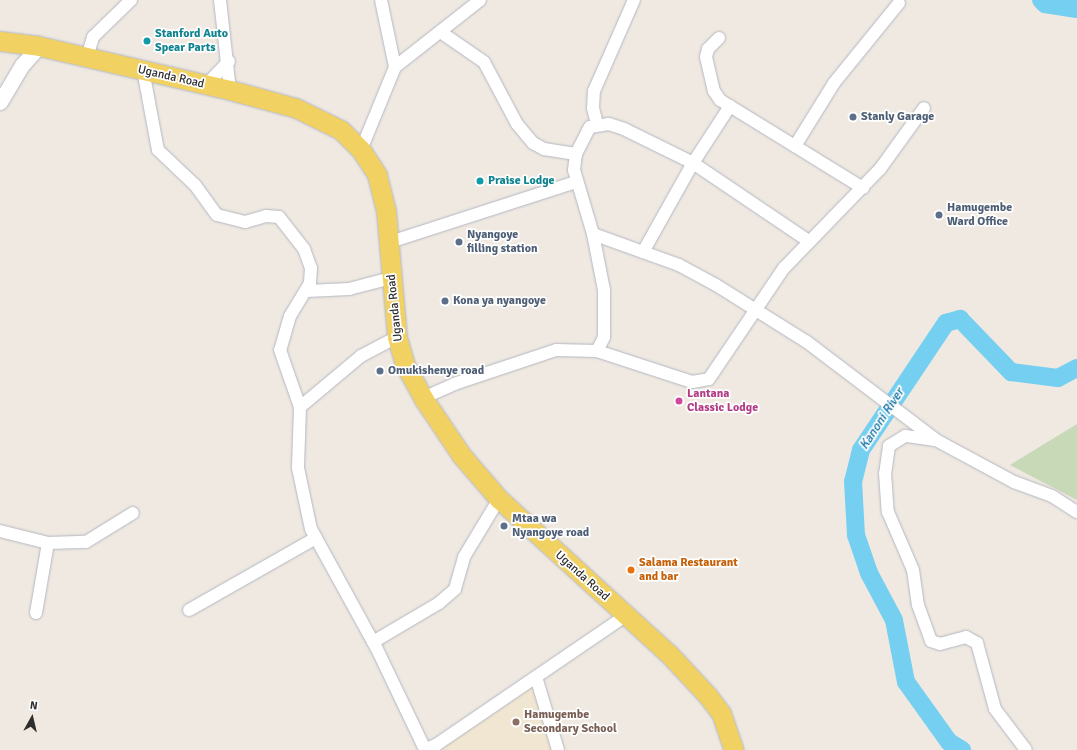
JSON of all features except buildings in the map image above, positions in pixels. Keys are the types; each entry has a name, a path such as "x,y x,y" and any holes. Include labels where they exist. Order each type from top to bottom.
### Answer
{"main road":[{"name":"Uganda Road","path":"0,41 39,46 230,90 319,117 341,130 362,150 377,175 390,242 391,278 397,337 405,365 423,398 462,456 499,499 625,616 708,696 721,713 734,750"}],"street":[{"path":"87,57 93,37 131,0"},
{"path":"220,0 229,61 230,90"},
{"path":"362,150 394,67 381,0"},
{"path":"394,67 442,33 480,0"},
{"path":"597,124 593,108 594,91 634,0"},
{"path":"795,146 834,83 898,3"},
{"path":"442,33 484,62 517,124 533,142 544,149 576,154"},
{"path":"719,38 708,49 707,65 714,91 730,106 863,188"},
{"path":"0,102 22,65 39,46"},
{"path":"206,85 229,61"},
{"path":"143,70 158,150 195,185 217,215 245,222 266,216 279,217 307,257 311,275 307,291 290,316 280,350 300,407 298,468 316,538 373,642 426,750 625,616"},
{"path":"643,252 693,163 730,106"},
{"path":"423,398 543,352 597,351 701,382 716,373 754,312 807,240 863,188 924,108"},
{"path":"597,351 604,337 605,309 593,234 576,182 576,154 587,132 597,124 624,129 693,163 807,240"},
{"path":"390,242 576,182"},
{"path":"593,234 680,265 754,312 807,342 936,440 1014,482 1052,496 1077,512"},
{"path":"307,291 349,289 391,278"},
{"path":"300,407 361,356 397,337"},
{"path":"936,440 905,436 889,446 885,473 888,512 913,570 918,605 929,637 935,643 966,637 977,643 995,710 1026,750"},
{"path":"373,642 439,603 455,589 464,557 499,499"},
{"path":"0,531 48,543 86,542 133,513"},
{"path":"189,610 316,538"},
{"path":"36,613 48,543"},
{"path":"536,677 558,750"}],"shaded area":[{"name":"Hamugembe Secondary School","path":"533,683 556,750 437,750 453,741"}],"green space":[{"path":"1077,424 1077,500 1010,465"}],"waterway":[{"name":"Kanoni River","path":"1041,0 1045,4 1077,9"},
{"name":"Kanoni River","path":"962,750 949,742 906,682 894,620 869,573 856,535 853,482 861,450 946,323 960,319 1011,372 1058,378 1077,368"}],"place":[{"name":"Stanford Auto Spear Parts","path":"147,41"},
{"name":"Stanly Garage","path":"853,117"},
{"name":"Praise Lodge","path":"480,181"},
{"name":"Hamugembe Ward Office","path":"939,215"},
{"name":"Nyangoye filling station","path":"459,242"},
{"name":"Kona ya nyangoye","path":"445,301"},
{"name":"Omukishenye road","path":"380,371"},
{"name":"Lantana Classic Lodge","path":"679,401"},
{"name":"Mtaa wa Nyangoye road","path":"504,526"},
{"name":"Salama Restaurant and bar","path":"631,570"},
{"name":"Hamugembe Secondary School","path":"516,722"}]}
